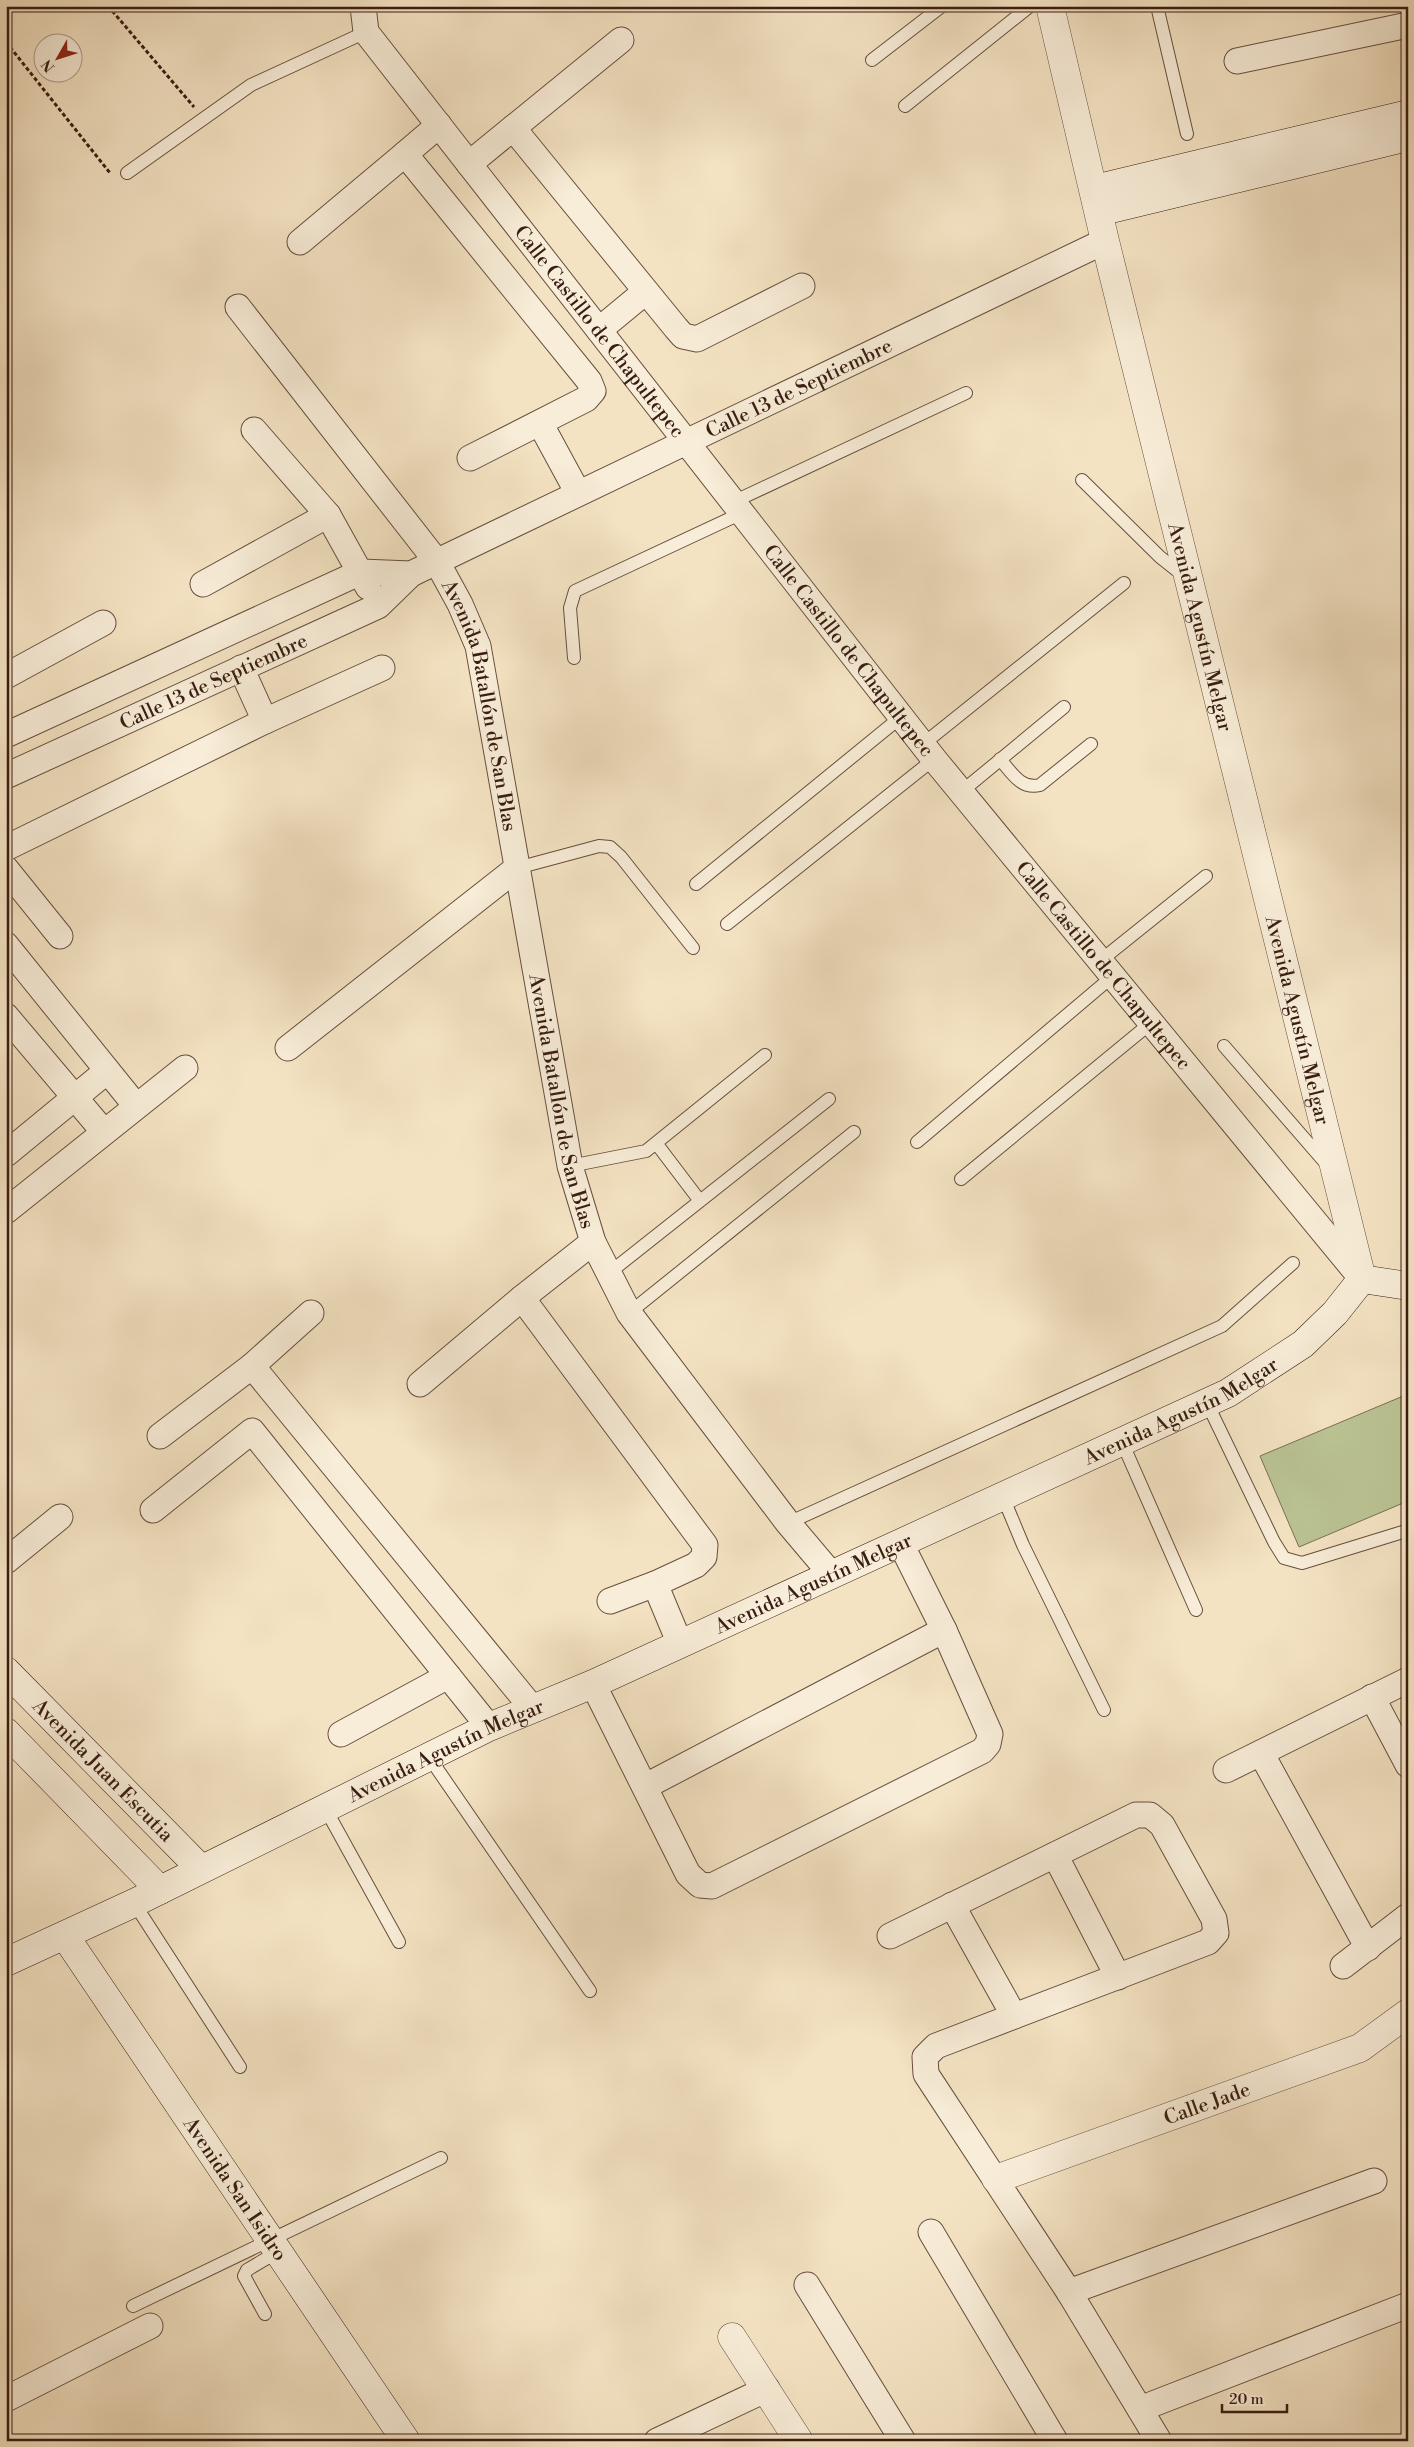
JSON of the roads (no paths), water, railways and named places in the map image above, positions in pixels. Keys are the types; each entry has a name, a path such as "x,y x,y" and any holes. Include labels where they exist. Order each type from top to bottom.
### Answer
{"main road":[{"name":"Avenida Agustín Melgar","path":"6,1962 134,1903 489,1727 593,1684 1228,1393 1303,1344 1335,1313 1362,1279 1105,240 1050,6"},
{"path":"1096,200 1406,126"},
{"path":"1362,1279 1408,1286"},
{"name":"Avenida Juan Escutia","path":"6,1671 201,1869"},
{"path":"6,1732 160,1890"},
{"name":"Avenida San Isidro","path":"65,1936 406,2441"},
{"name":"Calle Jade","path":"996,2179 1360,2048 1408,2013"},
{"path":"732,2337 799,2441"}],"street":[{"name":"Calle Castillo de Chapultepec","path":"362,6 366,32 928,752 1362,1279"},
{"path":"1237,61 1408,26"},
{"path":"469,164 621,40"},
{"path":"300,242 439,125"},
{"path":"513,128 644,292 683,336 697,339 802,286"},
{"path":"406,154 589,381 593,391 589,396 540,423 470,458"},
{"name":"Calle 13 de Septiembre","path":"6,776 378,606 411,574 1105,240"},
{"path":"599,330 644,292"},
{"name":"Avenida Batallón de San Blas","path":"238,307 437,562 460,604 478,646 570,1166 593,1242 630,1314 788,1524 832,1575"},
{"path":"540,423 578,493"},
{"path":"254,430 328,515 378,606"},
{"path":"203,584 328,515"},
{"name":"Calle 13 de Septiembre","path":"6,735 361,572 411,574"},
{"path":"6,676 103,623"},
{"path":"241,668 266,722"},
{"path":"6,848 382,668"},
{"path":"288,1048 517,868"},
{"path":"6,869 60,936"},
{"path":"6,946 136,1106"},
{"path":"6,1016 104,1132"},
{"path":"6,1211 185,1068"},
{"path":"6,1154 107,1071"},
{"path":"420,1384 522,1298 593,1242"},
{"path":"522,1298 705,1545 704,1557 696,1565 655,1584 610,1601"},
{"path":"160,1436 252,1366 311,1313"},
{"path":"252,1366 533,1709"},
{"path":"154,1510 284,1405"},
{"path":"252,1431 489,1727"},
{"path":"6,1562 60,1517"},
{"path":"593,1684 646,1786 688,1874 700,1885 712,1886 982,1751 988,1744 990,1734 944,1630 901,1544"},
{"path":"655,1584 680,1644"},
{"path":"646,1786 944,1630"},
{"path":"341,1734 448,1676"},
{"path":"1226,1770 1408,1680"},
{"path":"1372,1697 1408,1765"},
{"path":"1261,1753 1368,1948"},
{"path":"890,1936 1136,1815 1150,1815 1162,1824 1214,1920 1216,1934 1208,1942 936,2046 925,2058 926,2074 1069,2292 1160,2441"},
{"path":"1055,1855 1118,1977"},
{"path":"952,1905 1014,2016"},
{"path":"1343,1966 1408,1916"},
{"path":"1069,2292 1374,2181"},
{"path":"931,2232 1055,2441"},
{"path":"807,2284 903,2441"},
{"path":"1140,2409 1408,2305"},
{"path":"6,2399 150,2326"},
{"path":"657,2441 767,2389"}],"lane":[{"path":"872,60 942,6"},
{"path":"905,106 1030,6"},
{"path":"1157,6 1187,134"},
{"path":"127,173 251,85 366,32"},
{"path":"574,658 570,608 575,591 966,393"},
{"path":"1082,480 1160,557 1189,580"},
{"path":"727,924 1124,583"},
{"path":"961,792 1064,707"},
{"path":"696,884 901,717"},
{"path":"1000,759 1021,783 1030,788 1040,785 1091,744"},
{"path":"517,868 592,847 610,847 621,857 693,948"},
{"path":"917,1142 1206,876"},
{"path":"961,1179 1152,1022"},
{"path":"1224,1046 1299,1135 1336,1175"},
{"path":"570,1166 646,1151 765,1055"},
{"path":"609,1273 829,1099"},
{"path":"630,1314 854,1132"},
{"path":"656,1143 700,1201"},
{"path":"788,1524 1222,1326 1293,1263"},
{"path":"1207,1403 1274,1542 1284,1558 1302,1563 1406,1530"},
{"path":"1122,1442 1196,1610"},
{"path":"1003,1497 1023,1545 1104,1710"},
{"path":"429,1757 590,1991"},
{"path":"325,1808 399,1942"},
{"path":"134,1903 240,2067"},
{"path":"132,2306 275,2246 441,2158"},
{"path":"265,2314 244,2276 247,2270 275,2246"}]}
